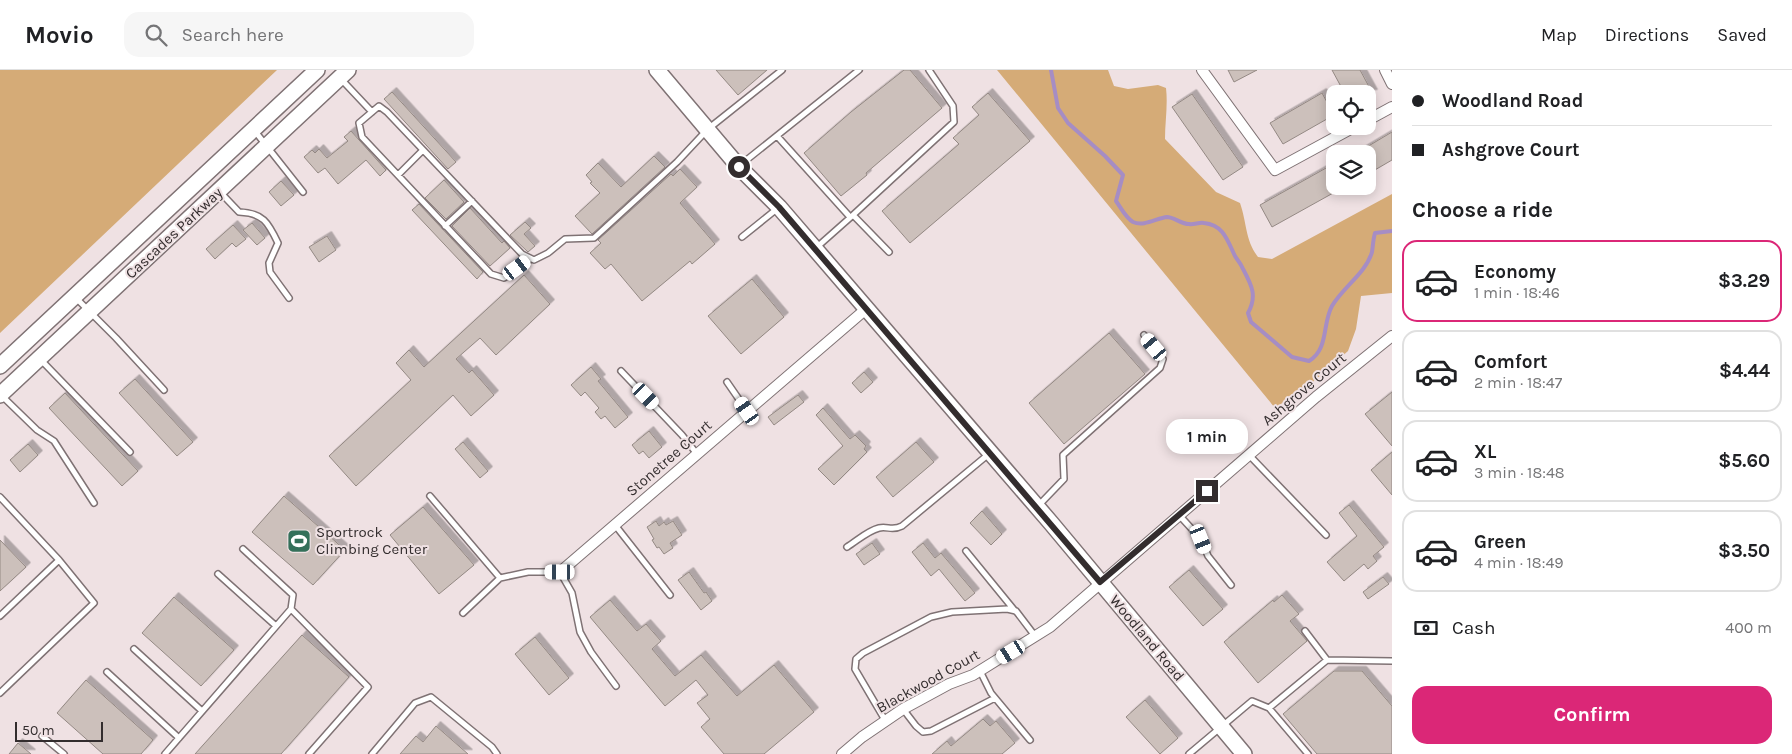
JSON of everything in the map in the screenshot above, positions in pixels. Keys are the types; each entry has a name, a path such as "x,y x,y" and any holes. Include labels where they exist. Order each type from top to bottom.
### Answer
{"street":[{"name":"Cascades Parkway","path":"0,366 317,70"},
{"name":"Woodland Road","path":"657,70 739,167 779,207 1037,507 1244,754"},
{"path":"1202,70 1275,170 1339,135"},
{"path":"1385,70 1392,84"},
{"name":"Cascades Parkway","path":"0,395 344,74"},
{"path":"1376,116 1392,107"},
{"name":"Stonetree Court","path":"560,572 866,309"},
{"name":"Ashgrove Court","path":"1100,582 1316,397 1392,336"},
{"name":"Blackwood Court","path":"842,754 885,720 903,709 980,671 1036,637 1050,627 1100,582"}],"lane":[{"path":"530,259 504,278 491,274 362,137 359,123 379,106 387,112 522,254 536,260 565,239 594,238 677,162 708,129 773,72 782,70"},
{"path":"739,167 859,70"},
{"path":"814,248 852,216 954,122 953,106 929,70"},
{"path":"344,74 372,112"},
{"path":"254,130 303,192"},
{"path":"777,136 852,216 889,252"},
{"path":"398,175 423,150"},
{"path":"219,191 239,212 254,213 261,217 273,232 278,243 269,263 270,272 289,298"},
{"path":"445,226 472,201"},
{"path":"742,237 779,207"},
{"path":"75,296 164,390"},
{"path":"1037,507 1064,479 1063,455 1160,368 1164,358 1144,335"},
{"path":"40,358 130,452"},
{"path":"621,371 682,435 696,454"},
{"path":"727,382 747,411"},
{"path":"0,395 37,430 54,441 94,503"},
{"path":"847,547 872,530 886,527 896,529 902,526 990,453"},
{"path":"1248,455 1326,535"},
{"path":"430,496 500,578"},
{"path":"0,497 59,560 94,603 0,693"},
{"path":"1179,515 1201,539 1208,556 1231,585"},
{"path":"615,525 670,595"},
{"path":"165,754 291,609 293,595 244,549"},
{"path":"966,552 1036,637"},
{"path":"0,616 59,560"},
{"path":"463,613 500,578 528,572 560,572 572,593 580,632 591,652 616,686"},
{"path":"218,574 276,626"},
{"path":"885,720 855,669 856,660 863,653 932,617 952,612 996,608 1016,612"},
{"path":"291,609 368,687 309,754"},
{"path":"1305,631 1327,660"},
{"path":"134,649 202,711"},
{"path":"1269,708 1327,660 1392,661"},
{"path":"980,671 995,698 1030,740"},
{"path":"106,672 179,738"},
{"path":"372,754 415,703 431,696 492,747 497,754"},
{"path":"903,709 923,732 931,731 995,698"},
{"path":"1189,754 1252,701 1269,708 1308,754"},
{"path":"42,736 64,754"}],"shaded area":[{"path":"0,70 277,70 0,333"},
{"path":"997,70 1108,70 1114,86 1128,89 1158,85 1166,88 1165,139 1216,192 1240,203 1248,238 1258,257 1272,259 1392,194 1392,293 1361,296 1356,329 1348,351 1313,382 1275,408"}],"building":[{"path":"716,70 767,70 738,95"},
{"path":"904,70 910,70 942,108 841,196 804,153 851,112"},
{"path":"1228,70 1257,70 1234,82"},
{"path":"1332,70 1360,70 1368,85 1340,85"},
{"path":"392,92 456,162 448,169 384,99"},
{"path":"988,93 1030,141 910,243 882,211 959,144 953,138 979,115 972,107"},
{"path":"1322,93 1326,100 1326,120 1283,144 1270,123"},
{"path":"1192,94 1243,167 1223,180 1172,107"},
{"path":"351,131 386,170 380,176 366,160 338,184 325,168 318,173 304,157 312,150 315,153 319,149 327,158 348,141 344,137"},
{"path":"1392,132 1392,160 1376,169 1376,145 1370,145"},
{"path":"654,156 665,167 592,234 575,216 600,193 590,183 592,182 586,175 598,163 621,187"},
{"path":"1326,168 1326,195 1330,195 1272,227 1260,205"},
{"path":"680,169 697,187 680,203 715,244 692,264 690,261 642,301 611,264 605,269 590,253 601,243 598,240 671,174 673,176"},
{"path":"444,180 464,202 446,219 425,198"},
{"path":"281,181 294,195 281,206 269,192"},
{"path":"419,204 483,272 477,279 412,210"},
{"path":"470,208 502,243 504,241 510,248 490,266 452,226"},
{"path":"525,222 531,228 524,234 535,246 528,252 510,235"},
{"path":"252,223 265,238 257,245 243,230"},
{"path":"233,225 246,239 236,247 232,243 215,259 206,249"},
{"path":"327,236 336,250 319,262 309,247"},
{"path":"524,275 550,304 496,355 480,338 456,359 469,373 472,370 494,395 471,416 453,395 356,486 329,456 411,380 396,363 409,350 424,367"},
{"path":"752,279 784,317 741,354 708,316"},
{"path":"1109,333 1145,374 1064,444 1029,403"},
{"path":"591,367 601,379 598,381 628,417 615,428 605,416 601,419 595,412 599,408 585,392 581,396 571,385"},
{"path":"864,372 873,382 861,393 852,383"},
{"path":"135,379 193,442 177,456 119,393"},
{"path":"1392,392 1392,446 1365,414"},
{"path":"65,393 138,471 122,486 49,408"},
{"path":"798,395 804,402 774,425 768,417"},
{"path":"823,408 850,439 855,435 866,446 864,449 867,452 834,485 818,469 843,446 816,415"},
{"path":"649,431 662,447 649,458 643,451 639,454 632,445"},
{"path":"463,442 488,471 480,478 455,449"},
{"path":"916,442 934,462 893,497 876,477"},
{"path":"28,444 38,455 20,472 10,460"},
{"path":"1392,452 1392,495 1371,470"},
{"name":"Sportrock Climbing Center","path":"284,496 345,550 313,585 252,532"},
{"path":"1349,505 1384,547 1373,556 1377,561 1368,569 1364,564 1344,581 1327,562 1357,536 1339,513"},
{"path":"423,507 474,565 439,594 390,535"},
{"path":"982,511 1002,534 991,545 970,523"},
{"path":"656,521 659,526 664,522 666,525 673,521 682,535 670,543 673,548 664,554 659,547 657,548 647,527"},
{"path":"0,540 26,567 0,591"},
{"path":"872,543 880,554 864,565 856,554"},
{"path":"923,543 935,558 941,553 975,593 965,601 939,569 931,576 912,552"},
{"path":"1189,570 1223,609 1203,626 1169,587"},
{"path":"689,572 712,601 701,610 678,580"},
{"path":"1383,577 1389,584 1368,599 1363,592"},
{"path":"1282,595 1299,614 1290,621 1307,641 1258,683 1224,642 1273,600 1274,602"},
{"path":"174,597 234,650 201,686 142,633"},
{"path":"610,600 637,631 646,624 661,641 652,649 675,676 701,655 737,696 774,665 814,712 764,754 724,754 701,727 710,719 697,703 708,695 696,680 665,706 590,617"},
{"path":"302,635 349,677 281,754 195,754"},
{"path":"535,637 569,678 549,695 515,654"},
{"path":"1334,671 1362,671 1392,706 1392,754 1317,754 1283,714"},
{"path":"86,680 153,740 141,754 103,754 57,713"},
{"path":"1145,700 1178,738 1160,754 1126,717"},
{"path":"983,719 990,726 996,721 1015,743 1002,754 932,754 947,741 951,746"},
{"path":"436,726 468,754 400,754 416,736 423,742"},
{"path":"18,743 31,754 9,754"}],"waterway":[{"path":"1051,70 1058,108 1068,123 1123,175 1116,201 1130,220 1137,223 1146,223 1167,217 1186,224 1210,224 1220,230 1224,234 1250,284 1253,301 1248,313 1251,322 1292,357 1309,361 1320,350 1332,306 1365,267 1372,252 1375,233 1392,231"}],"place":[{"name":"Sportrock Climbing Center","path":"299,541"}],"route":[{"path":"739,167 779,207 1100,582 1207,491"}]}
